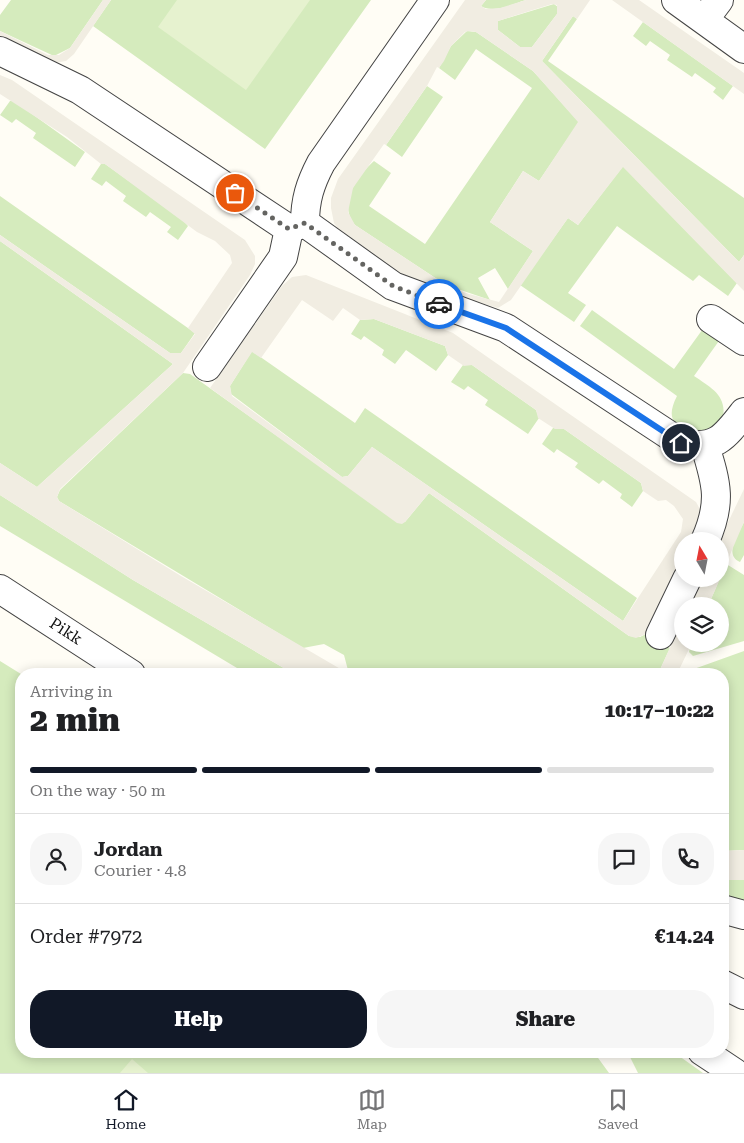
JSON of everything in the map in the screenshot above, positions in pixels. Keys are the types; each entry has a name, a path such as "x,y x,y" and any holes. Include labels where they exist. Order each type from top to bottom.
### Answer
{"street":[{"path":"206,367 283,257 297,226 310,183 322,163 435,0"},
{"path":"676,0 712,10 744,49"},
{"path":"0,51 80,90 393,286 506,328 681,443 705,446 723,437 744,412"},
{"path":"711,319 744,341"},
{"path":"705,446 715,476 717,500 716,512 708,532"},
{"path":"660,635 683,588"},
{"name":"Pikk","path":"0,589 122,668"},
{"path":"729,911 744,915"},
{"path":"729,988 744,995"},
{"path":"712,1058 735,1073"}],"green space":[{"path":"11,0 103,0 70,48 54,56 0,31 0,15"},
{"path":"111,0 371,0 265,149 93,26"},
{"path":"177,0 310,0 246,90 158,27"},
{"path":"486,0 526,0 492,9 481,6"},
{"path":"554,4 558,7 557,14 532,47 520,47 498,30 498,21"},
{"path":"573,16 577,19 548,61 744,198 744,255 739,262 542,61"},
{"path":"643,22 733,86 723,100 713,92 716,88 695,73 692,77 667,60 670,55 650,41 646,46 633,36"},
{"path":"467,31 476,32 533,71 579,122 539,181 523,171 490,222 533,251 508,289 495,268 478,278 490,300 446,285 355,225 350,217 348,208 349,199 356,182 374,161 391,173 369,206 425,244 532,88 476,49 455,80 439,68 451,46"},
{"path":"427,86 443,97 402,157 386,145"},
{"path":"10,101 14,101 85,152 75,167 33,138 36,133 16,119 12,123 0,115"},
{"path":"101,164 105,164 181,218 188,226 178,240 167,232 171,227 150,212 146,217 123,201 126,196 106,181 102,186 91,179"},
{"path":"623,166 737,283 728,296 699,275 693,281 617,226 568,293 586,305 574,322 520,285 568,218 578,225"},
{"path":"0,196 195,333 181,353 170,353 0,235"},
{"path":"0,241 173,364 37,487 0,463"},
{"path":"592,310 674,369 705,326 721,338 694,376 716,392 724,409 723,417 709,433 691,430 678,425 674,421 672,414 677,396 580,326"},
{"path":"374,319 445,346 448,355 436,371 406,350 395,364 382,355 384,350 364,336 361,340 351,334 360,320"},
{"path":"252,351 355,423 365,408 637,598 623,621 372,447 348,476 342,477 231,394 230,386"},
{"path":"463,365 472,365 536,410 539,418 528,434 485,405 488,400 468,386 464,390 451,382"},
{"path":"183,373 190,374 301,453 405,522 429,493 629,636 640,637 646,634 670,648 661,668 347,668 344,655 324,644 303,648 59,501 57,497 60,490"},
{"path":"553,428 564,429 641,483 643,491 632,507 620,498 622,494 603,480 599,484 575,467 578,463 557,449 554,453 542,444"},
{"path":"0,495 133,580 284,668 237,668 0,526"},
{"path":"744,522 744,555 740,562 735,559 732,549"},
{"path":"729,566 744,575 744,641 729,645 729,597 712,597 716,588 729,588"},
{"path":"744,651 744,850 729,851 729,668 697,668"},
{"path":"689,652 707,652 693,656"},
{"path":"0,661 15,670 15,1058 598,1058 609,1073 0,1073"},
{"path":"729,880 744,880 744,903 729,900"},
{"path":"630,1058 682,1058 703,1073 638,1073"},
{"path":"132,1059 148,1073 120,1073"}],"shaded area":[{"path":"103,0 111,0 74,54 66,61 54,63 0,39 0,31 48,55 59,55 70,48"},
{"path":"465,0 486,0 481,6 486,9 500,8 526,0 590,0 577,19 573,16 542,61 739,262 744,255 744,291 623,167 578,225 568,218 511,300 498,308 417,284 342,235 334,223 331,208 331,198 338,179","holes":["552,4 557,5 557,14 532,47 520,47 498,30 498,21","465,32 476,32 533,71 578,122 539,181 523,171 490,222 533,251 499,302 469,294 446,285 355,225 348,212 353,188 427,86 437,67 439,68 444,61 451,46"]},
{"path":"612,0 639,0 744,73 744,94"},
{"path":"0,75 12,80 245,240 255,256 255,264 250,275 183,373 60,489 57,497 59,501 181,576 339,668 284,668 133,580 0,495 0,463 37,487 173,364 0,241 0,235 170,353 181,353 195,334 188,328 232,263 230,255 215,241 197,232 105,164 101,164 67,137 0,94"},
{"path":"306,275 453,333 696,502 701,511 701,520 695,532 681,532 683,519 674,506 666,500 658,501 643,491 641,483 564,429 555,429 538,418 536,410 472,365 464,366 448,355 445,346 374,319 360,320 343,308 333,321 302,300 261,358 252,352 230,386 232,396 342,477 348,476 372,447 623,621 674,543 674,575 646,634 636,638 629,636 429,493 405,522 402,524 397,523 210,388 282,286 292,277"},
{"path":"744,489 744,522 729,557 729,532 723,532"},
{"path":"698,588 716,588 712,597 693,597"},
{"path":"674,639 674,652 688,652 680,668 661,668"},
{"path":"744,850 744,880 729,880 729,851"}],"way so far":[{"path":"235,193 289,229 305,223 393,286 439,304"}],"route":[{"path":"439,304 506,328 681,443"}]}
